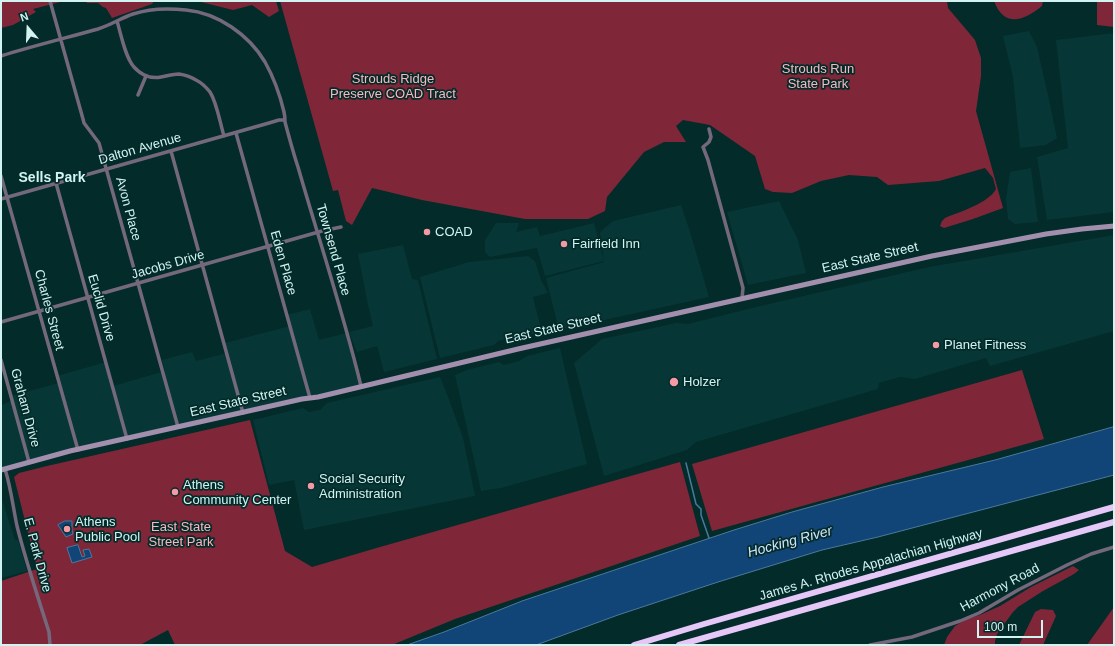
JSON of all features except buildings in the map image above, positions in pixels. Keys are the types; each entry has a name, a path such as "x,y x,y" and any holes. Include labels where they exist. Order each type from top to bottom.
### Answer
{"highway":[{"name":"James A. Rhodes Appalachian Highway","path":"634,645 1114,507"},
{"name":"James A. Rhodes Appalachian Highway","path":"679,645 1114,522"}],"main road":[{"name":"East State Street","path":"3,470 29,462 127,438 310,398 513,350 932,256 979,246 1061,232 1114,226"}],"street":[{"name":"Avon Place","path":"50,1 84,123 99,143 178,427"},
{"name":"Townsend Place","path":"1,56 60,38 100,28 147,10 167,9 198,12 227,24 243,36 265,62 275,82 298,168 351,346 361,386"},
{"path":"117,21 127,56 140,72 146,76 160,78 174,74 181,74 188,76 202,84 210,92 224,136"},
{"path":"138,95 146,76"},
{"name":"Dalton Avenue","path":"1,199 279,120 285,120"},
{"path":"709,129 711,137 709,142 703,146 743,288 742,298"},
{"name":"Eden Place","path":"236,133 310,398"},
{"path":"171,151 243,413"},
{"name":"Charles Street","path":"1,176 78,450"},
{"name":"Euclid Drive","path":"56,183 127,438"},
{"name":"Jacobs Drive","path":"1,322 341,227"},
{"name":"Graham Drive","path":"1,360 29,462"},
{"name":"E. Park Drive","path":"3,470 11,490 21,541 49,632 50,645"},
{"name":"Harmony Road","path":"870,645 912,637 980,613 1018,590 1067,565 1091,554 1114,547"}],"shaded area":[{"path":"1029,31 1037,47 1057,138 1046,145 1020,148 1013,77 1003,36"},
{"path":"1114,33 1114,212 1047,220 1037,157 1068,148 1056,40"},
{"path":"1031,168 1038,222 1015,224 1008,219 1006,199 1010,172"},
{"path":"779,201 798,240 806,273 748,285 727,212"},
{"path":"681,205 709,297 559,330 546,278 604,262 600,232 613,221"},
{"path":"496,223 519,223 516,232 537,227 540,236 594,223 604,261 545,276 537,248 490,257 485,252 485,240"},
{"path":"1114,235 1114,331 990,366 986,358 915,379 900,377 879,383 878,389 696,442 687,450 604,476 574,363 602,339 676,323 688,324 929,267"},
{"path":"403,245 412,279 418,280 437,359 384,372 377,346 357,352 349,332 373,326 358,254"},
{"path":"528,256 535,261 541,280 548,293 533,297 542,333 498,341 494,345 440,358 420,277 469,262"},
{"path":"310,309 319,340 347,333 361,386 127,439 1,470 1,405 12,401 11,396 59,383 57,376 106,362 113,386 165,371 162,360 192,352 196,361 227,353 225,343 290,326 287,315"},
{"path":"560,348 587,464 501,488 481,491 455,375 467,370 499,362 504,365 519,361 527,356"},
{"path":"440,377 463,438 475,496 304,530 294,480 269,485 253,420 303,408 309,412 320,410 327,403"},
{"path":"1,496 15,540 18,540 27,571 1,578"}],"green space":[{"path":"1,1 64,1 33,9 36,12 13,25 1,28"},
{"path":"86,1 154,1 152,4 112,18 106,8 98,3 87,3"},
{"path":"197,1 276,1 279,11 269,17 252,5 233,10"},
{"path":"280,1 947,1 948,8 975,40 981,58 981,76 976,111 1003,208 944,228 940,226 945,218 980,203 987,199 996,189 993,178 985,168 939,181 888,185 877,177 849,175 821,181 792,193 773,192 765,189 755,156 710,125 683,120 676,126 686,142 664,142 644,152 607,197 605,211 588,219 525,219 422,200 372,188 352,225 346,221 338,190 333,191"},
{"path":"994,1 1043,1 1042,6 1035,11 1022,18 1015,19 1003,15 998,10"},
{"path":"1097,1 1114,1 1114,27 1097,25"},
{"path":"1022,370 1044,439 712,531 692,464"},
{"name":"East State Street Park","path":"250,420 285,551 312,567 680,462 700,536 455,619 392,645 175,645 168,630 140,645 1,645 1,581 37,569 14,477 19,473 47,466"},
{"path":"1073,566 1079,570 1043,591 1018,607 1013,612 997,634 995,645 944,645 947,637 955,626 967,619 1000,606 1031,587"},
{"path":"1114,607 1114,645 1087,645"},
{"path":"1041,609 1053,610 1056,616 1043,645 1019,645 1035,612"}],"water":[{"name":"Hocking River","path":"1114,427 1114,475 878,537 822,550 618,615 536,645 407,645 522,601 792,512 883,487 995,460"},
{"name":"Athens Public Pool","path":"65,521 72,521 73,534 66,537 58,525"},
{"path":"78,545 82,557 85,556 83,550 89,549 92,557 72,563 67,548"}],"waterway":[{"path":"686,463 696,504 701,509 701,515 709,538"}],"place":[{"name":"COAD","path":"427,232"},
{"name":"Fairfield Inn","path":"564,244"},
{"name":"Planet Fitness","path":"936,345"},
{"name":"Holzer","path":"674,382"},
{"name":"Social Security Administration","path":"311,486"},
{"name":"Athens Community Center","path":"175,492"},
{"name":"Athens Public Pool","path":"67,529"}],"district":[{"name":"Sells Park","path":"52,178"}],"park label":[{"name":"Strouds Run State Park","path":"818,76"},
{"name":"Strouds Ridge Preserve COAD Tract","path":"393,86"}]}
